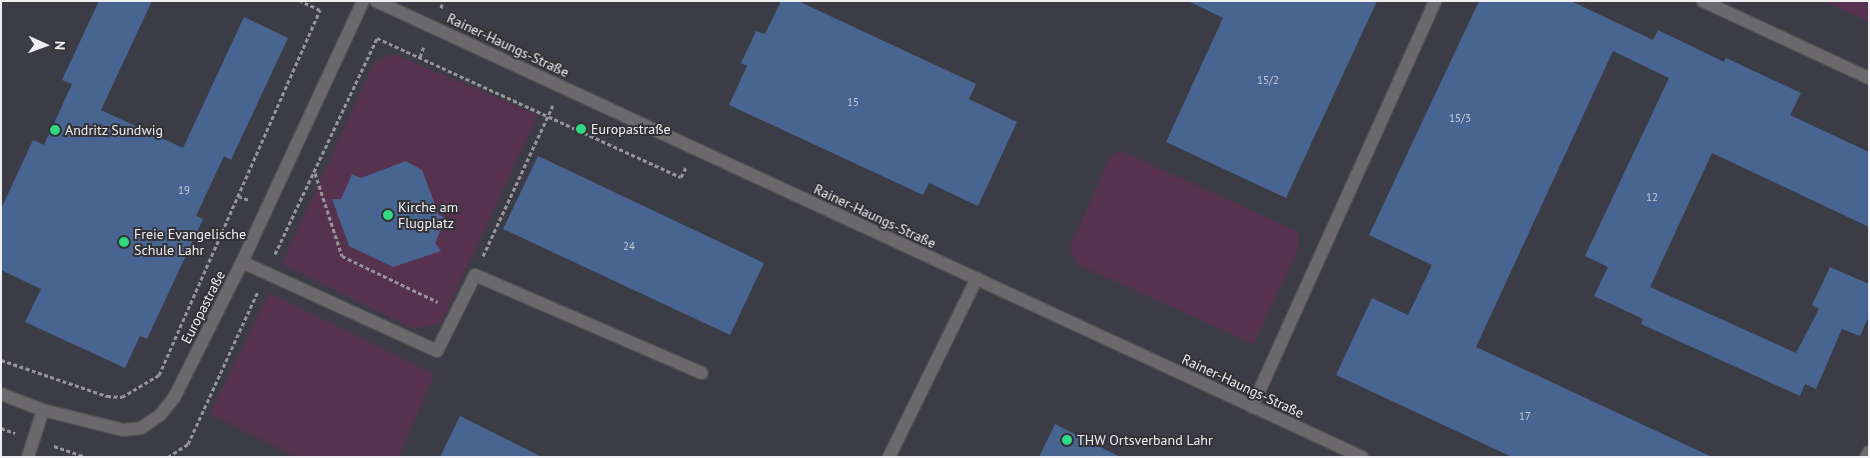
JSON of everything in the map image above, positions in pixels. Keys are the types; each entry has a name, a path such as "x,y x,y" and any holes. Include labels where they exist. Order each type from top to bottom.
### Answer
{"street":[{"name":"Europastraße","path":"1,394 43,410 123,430 141,428 160,415 174,398 242,262 364,1"},
{"name":"Rainer-Haungs-Straße","path":"376,1 1362,457"},
{"path":"1252,407 1435,1"},
{"path":"1703,1 1869,78"},
{"path":"242,262 436,351 475,275 702,373"},
{"path":"889,457 977,278"},
{"path":"28,457 43,410"},
{"path":"1866,457 1869,452"}],"path":[{"path":"1,360 107,396 122,397 159,375 320,10 301,1"},
{"path":"168,457 188,444 377,38 548,113 681,177 695,149"},
{"path":"475,275 548,113"},
{"path":"315,173 342,256 456,311"}],"shaded area":[{"path":"1,1 1869,1 1869,457 1,457"},
{"path":"1824,1 1869,1 1869,22"},
{"path":"394,54 538,115 441,323 414,329 282,264 374,63"},
{"path":"1121,151 1298,232 1298,249 1254,344 1077,264 1070,248 1109,158"},
{"path":"269,293 434,374 399,457 297,457 210,414"}],"building":[{"path":"99,1 152,1 101,110 183,148 244,17 288,38 231,160 224,156 196,216 203,219 147,339 140,336 125,368 25,322 41,289 1,270 1,209 33,140 44,145 72,84 62,80"},
{"path":"781,1 798,1 976,84 969,99 1017,122 978,206 929,183 923,195 729,105 747,66 741,63 756,31 765,34"},
{"path":"1188,1 1377,1 1286,198 1166,142 1223,18"},
{"path":"1479,1 1571,1 1653,40 1658,30 1724,62 1726,58 1801,93 1790,115 1869,152 1869,227 1712,153 1650,287 1796,353 1819,309 1812,305 1830,267 1869,284 1869,316 1860,336 1842,329 1816,389 1805,384 1800,396 1641,324 1643,319 1594,296 1608,267 1585,256 1669,78 1613,51 1476,347 1712,457 1512,457 1336,375 1372,298 1408,315 1432,265 1369,235"},
{"path":"538,156 764,263 730,335 503,229"},
{"name":"Kirche am Flugplatz","path":"406,161 422,170 439,215 446,218 435,243 441,251 393,267 349,246 332,199 341,199 352,174 361,178"},
{"path":"460,416 542,457 440,457"},
{"name":"THW Ortsverband Lahr","path":"1055,424 1120,457 1039,457"}],"place":[{"name":"Europastraße","path":"581,129"},
{"name":"Andritz Sundwig","path":"55,130"},
{"name":"Kirche am Flugplatz","path":"388,215"},
{"name":"Freie Evangelische Schule Lahr","path":"124,242"},
{"name":"THW Ortsverband Lahr","path":"1067,440"}]}
